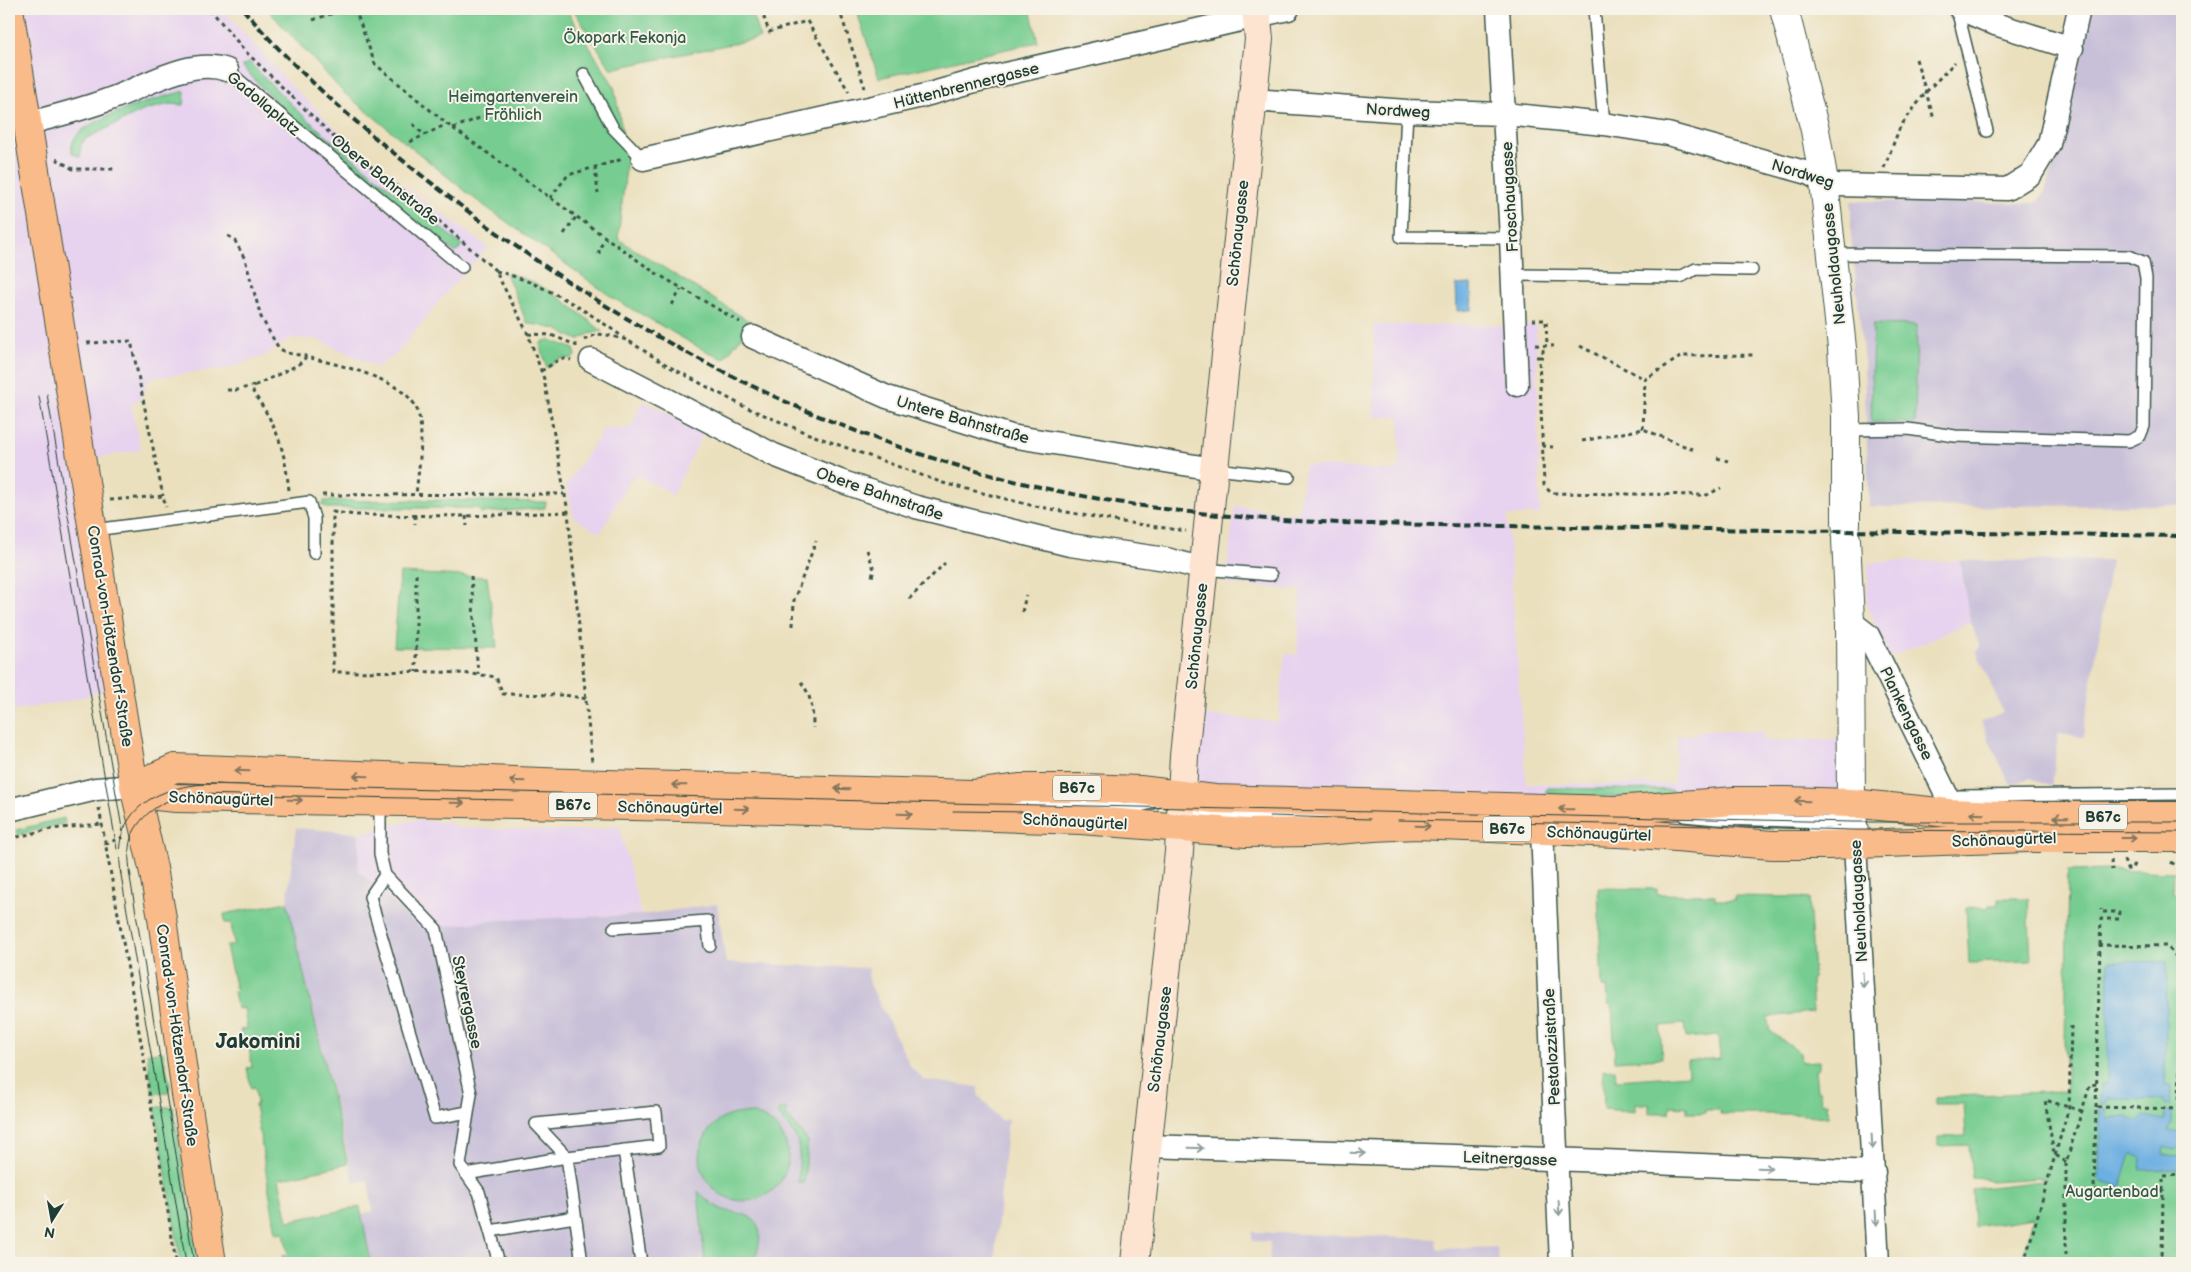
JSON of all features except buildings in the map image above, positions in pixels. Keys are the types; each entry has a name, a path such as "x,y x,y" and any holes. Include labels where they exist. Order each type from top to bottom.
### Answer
{"main road":[{"name":"Conrad-von-Hötzendorf-Straße","path":"10,9 134,786 153,868 160,910 212,1263"},
{"name":"Schönaugasse","path":"1135,1263 1166,986 1174,813 1204,569 1226,334 1259,39 1257,12"},
{"name":"Schönaugürtel","path":"134,786 175,768 973,794 1014,788 1140,790 1174,813 1284,833 1374,826 1418,825 1640,834 1772,845 1853,824 1890,807 1950,807 2090,817 2181,821"},
{"name":"Schönaugürtel","path":"134,786 156,796 176,798 707,808 1081,820 1174,813 1215,799 1615,810 1736,801 1853,824 1903,842 2028,838 2181,821"}],"street":[{"name":"Hüttenbrennergasse","path":"635,158 896,102 975,81 1102,53 1257,12 1288,9"},
{"name":"Froschaugasse","path":"1498,9 1513,275 1517,385"},
{"name":"Neuholdaugasse","path":"1784,9 1815,130 1824,182 1842,348 1846,430 1846,532 1850,621 1853,824 1878,1263"},
{"path":"1959,9 1995,24 2072,48 2079,9"},
{"name":"Nordweg","path":"1252,100 1407,111 1504,114 1604,124 1668,134 1808,173 1824,182 1837,185 2007,189 2031,174 2049,144 2072,48"},
{"name":"Gadollaplatz","path":"29,122 110,99 183,71 204,66 227,70"},
{"name":"Untere Bahnstraße","path":"747,330 887,397 1011,436 1214,469"},
{"name":"Obere Bahnstraße","path":"583,359 774,455 916,508 1070,545 1166,559 1204,569"},
{"name":"Plankengasse","path":"1850,621 1868,635 1950,807"},
{"path":"9,810 96,789 134,786"},
{"name":"Pestalozzistraße","path":"1542,831 1562,1263"},
{"name":"Leitnergasse","path":"1147,1146 1557,1159 1874,1172"}],"lane":[{"path":"1594,9 1604,124"},
{"path":"1959,9 1987,131"},
{"name":"Gadollaplatz","path":"227,70 462,267"},
{"path":"584,74 613,128 635,158"},
{"path":"1407,111 1401,237 1511,238"},
{"path":"1832,254 2129,256 2143,262 2146,278 2144,426 2140,436 2129,442 1955,436 1908,429 1846,430"},
{"path":"1513,275 1680,278 1696,269 1752,270"},
{"path":"1214,469 1289,477"},
{"path":"94,530 309,502 314,518 314,553"},
{"path":"1204,569 1271,575"},
{"name":"Steyrergasse","path":"380,801 380,854 385,875 436,929 471,1094 460,1165 480,1192 499,1263"},
{"path":"385,875 370,897 435,1118 468,1112"},
{"path":"614,928 707,920 710,946"},
{"path":"466,1174 567,1157 659,1146 656,1112 536,1124 567,1157 582,1263"},
{"path":"624,1150 641,1263"},
{"path":"490,1230 575,1217"}],"path":[{"name":"Obere Bahnstraße","path":"210,9 245,51 339,142 416,201 495,270 528,334 541,371 568,512 594,783"},
{"path":"313,20 345,9"},
{"path":"355,9 375,64 447,124 654,272 747,330"},
{"path":"761,9 769,32 807,21 849,92"},
{"path":"839,9 865,89"},
{"path":"1882,174 1900,126 1926,92 1967,49"},
{"path":"1916,59 1934,119"},
{"path":"453,128 498,110"},
{"path":"413,124 424,135"},
{"path":"410,142 447,124"},
{"path":"550,198 568,175 635,158"},
{"path":"56,159 74,169 117,169"},
{"path":"595,167 598,193"},
{"path":"564,234 576,217"},
{"path":"228,236 234,239 244,259 261,317 278,347 286,353 306,356 377,377 404,394 416,407 420,428 416,495"},
{"path":"599,254 599,249 606,238"},
{"path":"495,270 520,277 556,294 627,340"},
{"path":"672,305 681,289"},
{"path":"1529,319 1546,320 1544,357 1530,356"},
{"path":"528,334 551,335 576,345 583,359 557,359 541,371"},
{"name":"Obere Bahnstraße","path":"583,359 585,339 596,334 627,340 670,367 743,406 809,434 943,483 1030,505 1115,521 1190,531"},
{"path":"87,343 131,341 163,496 170,520"},
{"path":"1530,346 1554,346"},
{"path":"1580,346 1645,379"},
{"path":"1645,379 1682,356 1756,355"},
{"path":"228,390 237,390 256,385 298,365 306,356"},
{"path":"1539,357 1544,485 1551,493 1707,495 1721,488"},
{"path":"1643,429 1645,379"},
{"path":"256,385 253,392 269,414 282,443 291,504"},
{"path":"1582,441 1643,429 1694,450"},
{"path":"1542,446 1553,447"},
{"path":"1717,458 1728,461"},
{"path":"309,502 313,495 564,494"},
{"path":"110,500 163,496"},
{"path":"568,512 466,516 355,516 333,512 333,672 478,674 496,677 503,694 566,696 587,699"},
{"path":"415,515 415,524"},
{"path":"466,516 467,526"},
{"path":"793,626 794,600 816,541"},
{"path":"867,550 874,568 872,577"},
{"path":"909,599 945,563"},
{"path":"416,574 416,672"},
{"path":"471,576 478,674"},
{"path":"1022,612 1026,596"},
{"path":"801,682 806,688 812,704 813,728"},
{"path":"98,804 142,1048 176,1263"},
{"path":"9,839 51,829 101,824"},
{"path":"2125,860 2128,869 2132,869 2136,860"},
{"path":"2101,909 2101,912 2120,912 2119,918 2102,918 2094,1190 2163,1191"},
{"path":"2097,1107 2181,1109 2182,963 2167,946 2100,945"},
{"path":"2024,1263 2069,1107 2071,1026"},
{"path":"2066,1263 2066,1162 2090,1085 2097,1084"},
{"path":"2066,1162 2054,1154 2045,1100 2082,1111"},
{"path":"2162,1263 2163,1176 2182,1175"}],"shaded area":[{"path":"9,9 223,9 287,81 344,136 391,177 488,247 444,295 397,354 377,367 317,339 290,338 265,356 228,368 149,378 141,398 131,406 141,450 75,462 113,688 64,702 9,711"},
{"path":"2092,9 2182,9 2182,505 1869,507 1864,361 1851,235 1851,201 2036,203 2045,192 2069,112"},
{"path":"1374,325 1536,325 1540,514 1507,516 1526,784 1674,784 1678,735 1699,735 1700,730 1763,732 1764,741 1851,739 1854,826 1636,823 1181,796 1188,714 1278,722 1285,654 1297,654 1301,590 1225,584 1235,506 1298,514 1305,465 1399,471 1400,417 1374,417"},
{"path":"643,401 703,433 672,496 662,488 636,475 630,480 600,533 574,518 566,485 605,428 620,430 631,427"},
{"path":"2111,560 2083,737 2058,734 2052,787 2030,778 2010,785 1981,722 2003,712 1977,652 1980,646 1970,622 1960,561"},
{"path":"1889,561 1960,561 1970,622 1889,658 1866,604 1869,563"},
{"path":"416,820 449,823 460,828 565,831 596,830 619,825 641,915 498,920 421,930 358,870 359,833"},
{"path":"296,828 359,833 358,870 421,929 498,920 641,915 717,904 726,963 869,968 868,980 911,1067 924,1080 979,1087 978,1095 1001,1121 1008,1118 994,1263 371,1263 361,1214 373,1211 368,1180 354,1183 287,902"},
{"path":"1252,1232 1436,1239 1437,1249 1497,1247 1499,1263 1269,1263 1270,1242 1252,1241"}],"green space":[{"name":"Heimgartenverein Fröhlich","path":"267,9 566,9 614,86 627,158 618,239 752,323 724,359 700,348 613,298 475,199 343,92"},
{"name":"Ökopark Fekonja","path":"573,9 750,9 760,38 611,69"},
{"path":"856,9 1030,9 1038,42 879,78"},
{"path":"249,62 299,112 339,147 462,245 456,253 318,141 266,92 242,66"},
{"path":"185,91 184,105 170,104 145,110 85,139 81,145 80,157 72,153 72,144 77,135 97,121 144,103"},
{"path":"506,273 546,289 569,304 602,331 589,334 578,340 556,329 527,323"},
{"path":"1873,324 1917,325 1915,423 1871,422"},
{"path":"550,340 574,349 576,355 571,359 560,359 547,368 540,344 543,341"},
{"path":"441,500 546,502 545,508 481,513 477,508 327,508 321,504 324,501"},
{"path":"400,573 487,577 497,648 394,647"},
{"path":"1548,788 1672,790 1674,794 1672,797 1558,797 1547,795 1545,792"},
{"path":"64,818 65,823 18,835 16,830"},
{"name":"Augartenbad","path":"2068,871 2174,872 2173,894 2182,895 2182,1263 2021,1263 2033,1218 1974,1227 1972,1189 2043,1181 2044,1178 1990,1181 1972,1177 1969,1145 1938,1146 1938,1137 1966,1136 1964,1104 1936,1104 1936,1097 2067,1091 2065,1045"},
{"path":"1598,888 1657,889 1657,894 1715,895 1715,900 1735,900 1735,896 1809,899 1814,974 1811,982 1813,1012 1767,1017 1770,1031 1800,1053 1801,1062 1819,1061 1819,1068 1815,1069 1817,1091 1820,1091 1821,1103 1827,1102 1828,1117 1794,1114 1720,1114 1720,1110 1705,1110 1705,1113 1687,1113 1687,1107 1671,1106 1670,1113 1649,1113 1649,1104 1635,1104 1635,1112 1604,1109 1603,1070 1615,1069 1616,1080 1688,1075 1687,1061 1720,1058 1718,1035 1686,1038 1684,1024 1660,1026 1662,1058 1615,1061 1612,1005 1608,1004 1607,987 1602,987"},
{"path":"1998,898 2028,898 2031,961 1969,963 1966,907 1988,908 1989,905 1998,905"},
{"path":"287,902 348,1164 279,1179 288,1221 360,1207 371,1263 283,1263 282,1256 288,1254 284,1232 276,1233 255,1105 257,1104 255,1087 251,1088 247,1068 252,1067 249,1048 243,1049 240,1030 247,1029 244,1008 237,1009 234,991 236,990 226,946 234,944 231,923 225,923 224,914"},
{"path":"163,1052 170,1087 167,1093 153,1094 147,1053"},
{"path":"155,1107 173,1107 199,1263 181,1263"},
{"path":"787,1109 786,1115 808,1141 804,1183 798,1182 799,1158 797,1140 780,1117 778,1110"},
{"path":"744,1113 761,1117 775,1126 784,1140 788,1157 784,1174 775,1188 761,1197 744,1201 727,1197 713,1188 704,1174 700,1157 704,1140 713,1126 727,1117"},
{"path":"698,1191 719,1208 750,1217 756,1222 760,1234 758,1249 753,1263 705,1263"}],"water":[{"path":"1471,284 1472,310 1457,311 1456,285"},
{"path":"2109,961 2167,962 2165,1085 2172,1085 2171,1105 2165,1105 2164,1100 2107,1099 2107,1104 2100,1104 2101,1084 2107,1084"},
{"path":"2100,1108 2106,1108 2107,1118 2129,1116 2130,1119 2139,1121 2143,1116 2165,1120 2165,1111 2171,1111 2171,1125 2168,1131 2177,1131 2181,1142 2180,1146 2175,1150 2164,1147 2163,1155 2182,1156 2182,1169 2140,1170 2141,1157 2133,1153 2121,1187 2099,1180"}],"tram line":[{"path":"9,193 10,203"},
{"path":"47,394 123,834"},
{"path":"39,396 117,849"},
{"path":"121,874 119,852 121,838 133,814 142,805 165,792 204,784 946,803 1853,822 2182,822"},
{"path":"131,877 129,847 135,829 147,814 155,808 172,799 191,794 513,800"},
{"path":"953,811 1030,812"},
{"path":"1270,816 1370,819"},
{"path":"1398,820 1710,826"},
{"path":"1740,827 1854,830 2182,832"},
{"path":"120,869 186,1263"},
{"path":"129,871 194,1263"}],"railway":[{"path":"243,9 293,63 374,137 461,206 533,258 608,307 684,351 763,391 844,426 927,456 1012,481 1133,505 1267,519 1334,523 2182,536"}],"district":[{"name":"Jakomini","path":"258,1041"}]}
